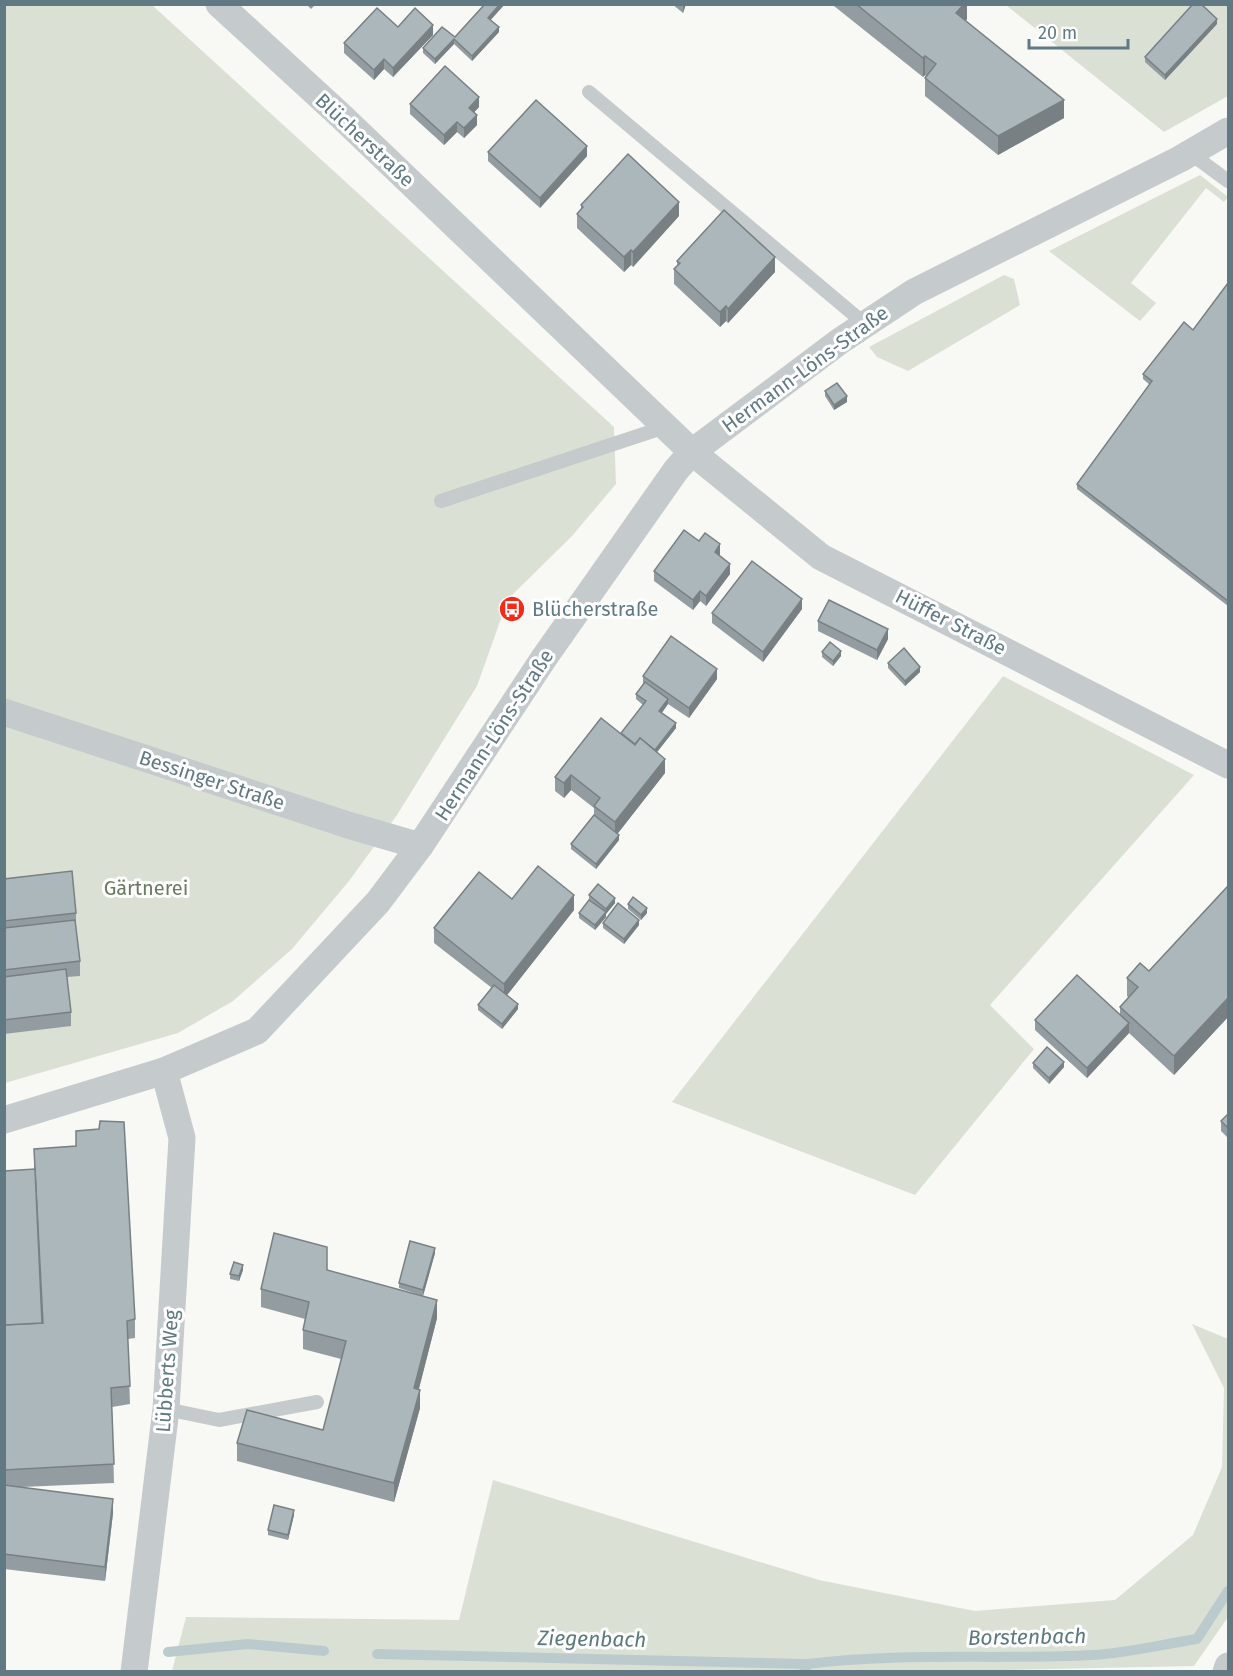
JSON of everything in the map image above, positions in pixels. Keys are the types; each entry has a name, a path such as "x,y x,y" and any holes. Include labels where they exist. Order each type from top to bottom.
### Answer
{"street":[{"name":"Blücherstraße","path":"219,4 342,117 692,452"},
{"name":"Hermann-Löns-Straße","path":"4,1120 164,1071 257,1030 378,903 420,846 544,658 676,470 692,452 865,324 914,292 1190,153 1228,131"},
{"name":"Hüffer Straße","path":"692,452 821,556 1228,765"},
{"name":"Bessinger Straße","path":"4,712 348,825 420,846"},
{"name":"Lübberts Weg","path":"134,1671 166,1409 182,1138 164,1071"},
{"path":"1226,1671 1228,1666"}],"lane":[{"path":"589,92 865,324"},
{"path":"1190,153 1228,181"},
{"path":"441,501 665,427"},
{"path":"166,1409 219,1420 317,1402"}],"green space":[{"name":"Gärtnerei","path":"5,5 152,5 614,427 616,484 572,536 508,599 477,686 397,815 349,881 292,949 233,1001 178,1033 5,1083"},
{"path":"1006,5 1228,5 1228,96 1164,132"},
{"path":"1200,175 1228,197 1224,202 1206,188 1131,283 1156,303 1140,321 1049,251"},
{"path":"1004,275 1014,279 1020,305 908,371 877,357 869,347"},
{"path":"1003,676 1194,775 990,1005 1034,1049 915,1195 672,1102"},
{"path":"1192,1324 1228,1339 1228,1617 1194,1666 903,1672 172,1671 186,1617 459,1620 493,1480 819,1580 975,1611 1115,1600 1193,1535 1222,1467 1224,1388"}],"building":[{"path":"485,4 500,4 488,18 499,27 472,56 454,39 435,59 423,48 442,27 455,37"},
{"path":"856,4 964,4 956,13 1064,100 998,136 925,78 936,64 925,56 923,58"},
{"path":"1193,4 1201,4 1217,19 1165,75 1145,57"},
{"path":"377,8 398,27 415,8 433,25 393,68 384,59 374,70 344,43"},
{"path":"445,66 479,97 469,108 477,115 464,128 457,122 444,135 410,104"},
{"path":"536,100 587,146 540,198 488,152"},
{"path":"628,154 679,202 633,252 631,250 624,257 577,214 583,207 581,205"},
{"path":"724,210 775,257 728,309 726,306 720,312 674,269 680,263 677,261"},
{"path":"1228,283 1228,601 1077,484 1152,381 1143,374 1184,322 1193,330"},
{"path":"837,383 847,396 834,405 825,391"},
{"path":"684,530 699,541 705,533 720,544 715,552 730,564 706,596 700,591 693,600 654,571"},
{"path":"752,561 802,599 763,652 712,613"},
{"path":"829,600 888,629 877,650 818,621"},
{"path":"671,636 717,669 689,708 643,676"},
{"path":"830,642 841,651 833,661 822,652"},
{"path":"904,648 920,667 905,681 888,663"},
{"path":"645,682 668,699 659,711 676,723 655,750 640,738 635,744 621,733 646,701 636,694"},
{"path":"601,718 635,745 640,738 665,759 615,822 594,806 600,798 571,775 564,783 555,777"},
{"path":"594,815 619,835 596,864 571,844"},
{"path":"538,866 574,895 504,984 434,928 479,872 512,899"},
{"path":"72,871 76,913 4,921 4,879"},
{"path":"598,884 615,898 606,909 589,895"},
{"path":"1228,886 1228,998 1174,1056 1120,1007 1138,987 1127,978 1140,963 1149,971"},
{"path":"633,897 647,908 641,915 628,904"},
{"path":"589,900 606,912 595,925 579,913"},
{"path":"618,903 639,920 624,939 603,923"},
{"path":"75,920 80,961 4,970 4,928"},
{"path":"66,969 71,1012 4,1020 4,977"},
{"path":"1077,975 1129,1023 1087,1068 1035,1020"},
{"path":"494,985 518,1004 502,1024 478,1005"},
{"path":"1047,1047 1064,1062 1049,1078 1033,1063"},
{"path":"1228,1114 1228,1128 1221,1121"},
{"path":"100,1121 124,1122 135,1319 127,1321 130,1386 111,1388 114,1464 4,1470 4,1325 43,1323 34,1149 76,1146 76,1131 99,1129"},
{"path":"35,1169 42,1323 4,1325 4,1171"},
{"path":"274,1233 327,1247 327,1270 437,1300 414,1388 420,1390 394,1483 237,1443 247,1410 323,1430 346,1341 303,1330 309,1302 261,1289"},
{"path":"410,1241 435,1248 423,1290 399,1283"},
{"path":"234,1262 243,1265 239,1276 230,1274"},
{"path":"4,1485 113,1499 105,1567 4,1554"},
{"path":"274,1505 294,1510 288,1535 268,1530"}],"waterway":[{"name":"Borstenbach","path":"804,1672 807,1664 843,1660 1093,1655 1197,1639 1228,1591"},
{"name":"Ziegenbach","path":"168,1652 248,1644 324,1651"},
{"name":"Ziegenbach","path":"377,1654 807,1664"}],"place":[{"name":"Blücherstraße","path":"512,609"}]}
